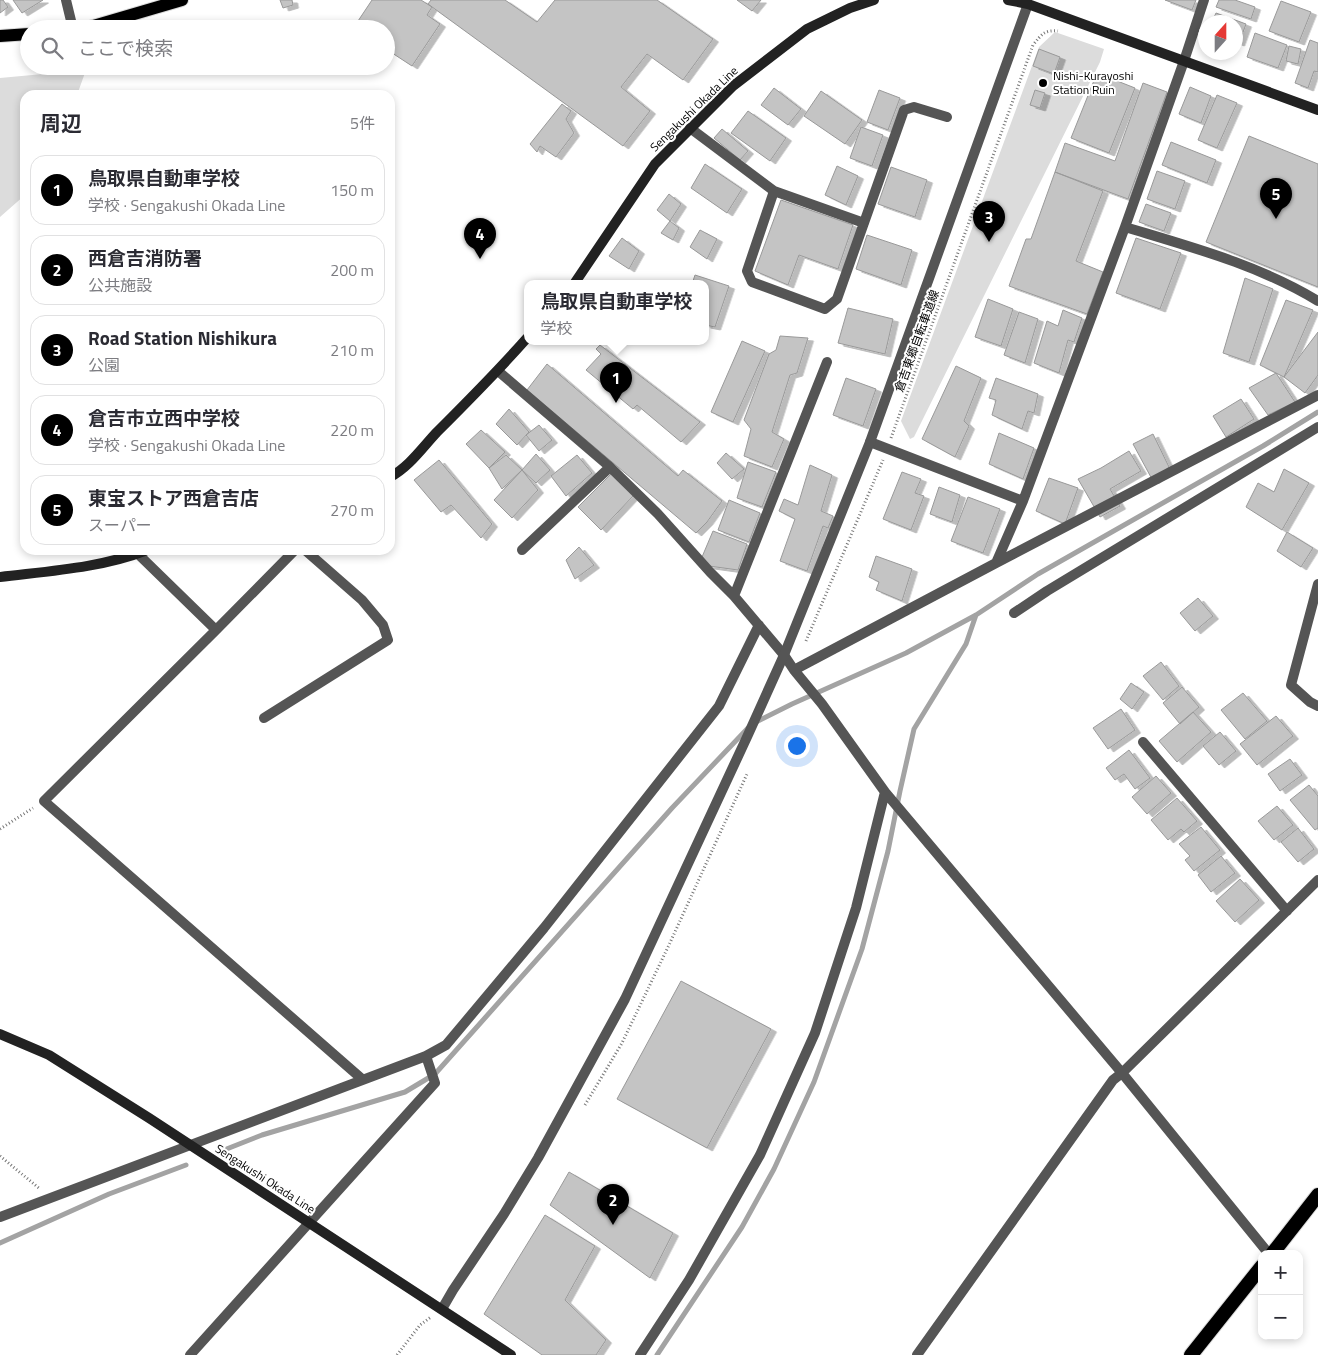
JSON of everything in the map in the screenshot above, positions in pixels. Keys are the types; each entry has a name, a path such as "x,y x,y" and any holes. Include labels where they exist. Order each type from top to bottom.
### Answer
{"highway":[{"path":"1274,1250 1318,1195"},
{"path":"1191,1355 1258,1271"}],"main road":[{"path":"114,20 182,0"},
{"name":"Sengakushi Okada Line","path":"577,280 655,164 733,86 807,29 850,8 874,0"},
{"path":"1008,0 1029,2 1068,20 1318,110"},
{"path":"0,36 20,35"},
{"path":"395,474 401,471 524,341"},
{"path":"0,577 85,566 132,555"},
{"name":"Sengakushi Okada Line","path":"0,1034 49,1055 309,1222 511,1355"}],"street":[{"path":"66,0 71,20"},
{"path":"996,563 1023,501 1125,227 1204,0"},
{"path":"442,1309 452,1290 504,1214 538,1158 625,999 748,737 784,655 870,442 1029,2"},
{"path":"774,191 747,271 752,282 825,309 837,299 904,110 914,107 948,117"},
{"path":"690,128 774,191 864,222"},
{"path":"1125,227 1243,264 1299,289 1318,301"},
{"path":"734,596 827,362"},
{"path":"498,370 610,467 658,514 734,596 784,655 889,796 920,834 1122,1073 1268,1250"},
{"path":"794,670 1318,395"},
{"path":"1014,613 1047,591 1318,427"},
{"path":"870,442 1023,501"},
{"path":"522,550 610,467"},
{"path":"146,555 216,630"},
{"path":"289,555 44,801 362,1079"},
{"path":"264,718 388,640 382,625 362,600 311,555"},
{"path":"1318,584 1291,685 1310,702 1318,706"},
{"path":"0,1217 426,1056 446,1045 544,928 719,706 759,625"},
{"path":"1143,742 1287,911"},
{"path":"640,1355 689,1280 760,1155 815,1033 856,908 889,796"},
{"path":"918,1355 1113,1080 1318,880"},
{"path":"190,1355 435,1082 426,1056"}],"path":[{"name":"倉吉東郷自転車道線","path":"805,644 888,449 1034,45 1041,36 1050,30 1062,31 1068,20"},
{"path":"0,829 44,801"},
{"path":"0,1156 50,1198"},
{"path":"397,1355 420,1325 442,1309"}],"shaded area":[{"path":"1055,32 1104,49 1100,62 914,437 910,439 901,421 1039,47"},
{"path":"32,75 84,75 79,90 20,90 20,199 0,217 0,78"}],"building":[{"path":"0,0 3,0 8,7 0,13"},
{"path":"13,0 43,0 22,13"},
{"path":"280,0 292,0 293,5 283,8"},
{"path":"372,0 421,0 432,7 427,15 440,24 412,66 395,55 395,20 359,20"},
{"path":"431,0 505,0 537,22 555,0 657,0 713,39 683,80 647,54 621,87 650,111 623,146 428,4"},
{"path":"737,0 761,0 752,11"},
{"path":"1165,0 1196,0 1192,10"},
{"path":"1219,0 1235,0 1255,7 1251,19 1216,7"},
{"path":"1281,1 1311,12 1299,42 1269,31"},
{"path":"1255,33 1287,45 1278,68 1247,57"},
{"path":"1310,40 1318,43 1318,72 1314,71 1308,88 1295,83"},
{"path":"1289,46 1301,49 1298,64 1286,61"},
{"path":"1039,49 1060,57 1054,74 1033,66"},
{"path":"1097,73 1135,88 1109,153 1071,138"},
{"path":"1143,83 1167,92 1128,199 1055,172 1065,143 1115,161"},
{"path":"1190,87 1211,96 1201,123 1179,114"},
{"path":"774,88 801,109 788,125 761,105"},
{"path":"879,90 900,98 888,130 867,122"},
{"path":"1035,90 1045,93 1040,108 1030,105"},
{"path":"821,91 862,120 845,144 804,116"},
{"path":"1217,95 1237,103 1217,148 1198,140"},
{"path":"562,104 571,111 566,119 574,133 556,157 540,146 537,152 530,144"},
{"path":"748,111 786,138 770,161 731,133"},
{"path":"861,127 883,135 872,166 850,158"},
{"path":"722,129 748,151 740,160 714,138"},
{"path":"1249,136 1318,164 1318,287 1206,242"},
{"path":"1171,142 1216,160 1207,183 1162,165"},
{"path":"705,164 742,189 727,213 691,188"},
{"path":"837,166 858,176 846,205 825,195"},
{"path":"891,167 927,180 915,217 878,204"},
{"path":"1157,171 1185,181 1175,209 1147,199"},
{"path":"1055,172 1103,191 1076,261 1103,272 1087,314 1009,286 1026,239 1031,239"},
{"path":"669,194 681,204 670,221 657,210"},
{"path":"781,200 853,225 838,269 799,255 788,285 755,271"},
{"path":"1146,204 1171,213 1164,231 1139,222"},
{"path":"670,221 679,228 673,240 661,233"},
{"path":"700,230 717,239 707,259 690,247"},
{"path":"867,235 912,250 901,285 856,269"},
{"path":"622,238 639,251 629,269 609,256"},
{"path":"1136,238 1181,253 1160,309 1116,293"},
{"path":"695,275 729,286 715,327 709,326 709,280 693,280"},
{"path":"1245,278 1273,289 1249,362 1223,353"},
{"path":"988,299 1013,309 1001,346 975,337"},
{"path":"1286,300 1313,310 1284,377 1260,365"},
{"path":"848,308 893,319 885,354 838,343"},
{"path":"1063,310 1082,318 1074,342 1068,340 1059,373 1034,363 1047,321 1058,326"},
{"path":"1019,312 1038,319 1025,363 1004,355"},
{"path":"1318,332 1318,375 1305,393 1284,377"},
{"path":"780,336 808,338 797,373 790,375 772,432 784,439 772,467 744,456 751,429 744,420 769,354 776,350"},
{"path":"742,341 765,351 733,422 711,412"},
{"path":"600,345 700,422 681,442 637,405 633,409 586,370 601,354 596,349"},
{"path":"547,364 678,476 683,470 722,501 707,522 696,533 527,390"},
{"path":"956,366 981,378 964,421 969,426 955,457 922,439"},
{"path":"1276,373 1295,402 1268,415 1249,388"},
{"path":"846,378 876,389 863,426 833,415"},
{"path":"996,378 1038,394 1034,413 1028,411 1022,429 992,415 996,400 989,398"},
{"path":"1241,399 1254,419 1226,437 1213,416"},
{"path":"509,409 529,432 517,445 496,424"},
{"path":"539,425 552,440 539,451 526,435"},
{"path":"481,430 505,452 489,468 466,444"},
{"path":"999,433 1034,448 1023,479 989,464"},
{"path":"1153,434 1169,467 1153,481 1133,444"},
{"path":"1129,451 1141,471 1110,489 1120,506 1100,517 1078,479"},
{"path":"726,453 744,469 732,479 717,463"},
{"path":"536,454 550,470 536,483 522,470"},
{"path":"506,455 522,470 502,489 489,468"},
{"path":"577,455 592,473 566,496 551,476"},
{"path":"439,460 492,524 481,538 451,505 441,512 414,480"},
{"path":"748,462 776,472 762,507 737,498"},
{"path":"810,465 832,475 821,511 833,516 828,528 823,526 807,571 780,561 795,519 779,511 784,499 798,505"},
{"path":"1284,469 1309,483 1282,530 1246,507 1258,483 1274,492"},
{"path":"522,470 538,490 512,518 494,500"},
{"path":"902,472 921,479 915,493 924,496 911,530 883,519"},
{"path":"611,474 634,495 601,530 578,507"},
{"path":"1049,478 1078,488 1065,524 1036,511"},
{"path":"939,487 960,495 952,522 930,514"},
{"path":"968,497 1000,509 983,553 951,541"},
{"path":"729,500 760,513 749,542 718,530"},
{"path":"713,531 747,544 738,570 709,566 702,557"},
{"path":"1287,532 1313,548 1301,567 1277,551"},
{"path":"579,547 594,565 575,579 566,560"},
{"path":"876,556 912,569 902,601 876,590 879,582 869,577"},
{"path":"1198,598 1213,616 1195,631 1180,613"},
{"path":"1161,662 1179,686 1163,700 1143,676"},
{"path":"1131,683 1144,692 1132,709 1120,699"},
{"path":"1182,687 1199,707 1180,724 1163,703"},
{"path":"1243,693 1267,721 1245,739 1221,710"},
{"path":"1121,709 1135,730 1108,749 1093,728"},
{"path":"1193,712 1211,732 1177,762 1159,741"},
{"path":"1276,716 1293,736 1257,765 1240,744"},
{"path":"1220,732 1236,751 1219,765 1203,746"},
{"path":"1129,750 1150,778 1135,789 1124,774 1115,780 1106,768"},
{"path":"1290,759 1302,775 1280,791 1268,774"},
{"path":"1156,776 1171,793 1147,814 1132,797"},
{"path":"1309,785 1318,796 1318,828 1315,830 1290,800"},
{"path":"1177,798 1197,821 1184,832 1181,829 1168,840 1151,820"},
{"path":"1277,806 1293,825 1274,840 1258,821"},
{"path":"1201,827 1220,850 1194,871 1185,860 1190,856 1179,844"},
{"path":"1298,828 1314,849 1298,862 1281,842"},
{"path":"1221,856 1235,873 1211,892 1198,875"},
{"path":"1240,879 1259,900 1235,922 1216,901"},
{"path":"681,981 771,1029 707,1148 617,1099"},
{"path":"569,1172 673,1233 650,1278 550,1205"},
{"path":"545,1215 595,1246 565,1300 606,1340 596,1355 542,1355 484,1314"}],"waterway":[{"path":"754,723 906,653 976,615 1038,574 1263,446 1318,412"},
{"path":"657,1355 742,1227 774,1169 814,1082 862,949 888,851 914,729 966,644 976,615"},
{"path":"224,1150 262,1135 405,1092 435,1074 672,808 748,728"},
{"path":"0,1243 109,1194 186,1165"}],"place":[{"name":"Nishi-Kurayoshi Station Ruin","path":"1043,83"},
{"name":"東宝ストア西倉吉店","path":"1276,219"},
{"name":"Road Station Nishikura","path":"989,242"},
{"name":"倉吉市立西中学校","path":"480,259"},
{"name":"鳥取県自動車学校","path":"616,403"},
{"name":"西倉吉消防署","path":"613,1225"}]}
